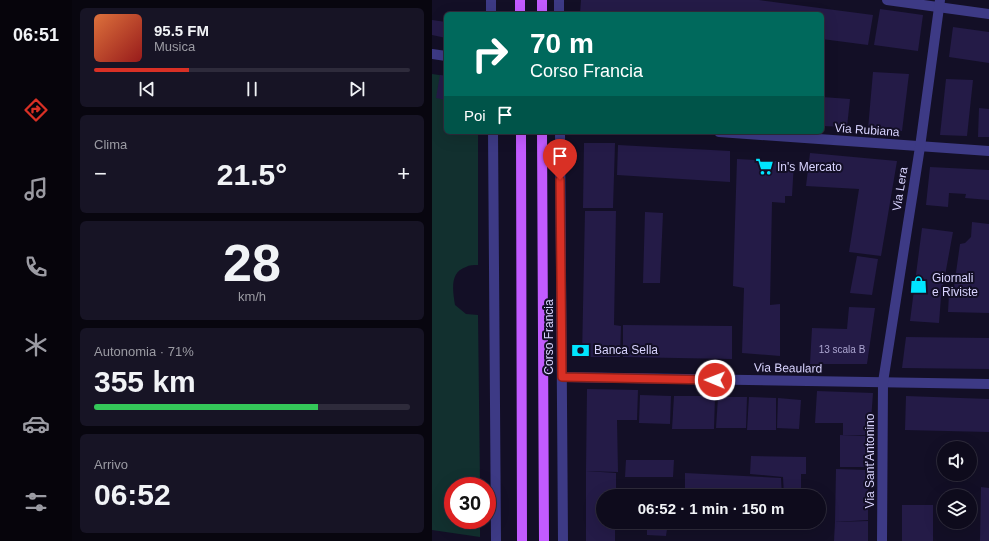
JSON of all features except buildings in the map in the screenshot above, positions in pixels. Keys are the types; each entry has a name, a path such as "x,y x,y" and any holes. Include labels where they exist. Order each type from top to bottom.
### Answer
{"main road":[{"path":"520,0 520,12"},
{"path":"542,0 542,12"},
{"path":"521,134 522,541"},
{"name":"Corso Francia","path":"542,134 544,541"}],"street":[{"path":"491,0 491,12"},
{"path":"559,0 559,12"},
{"path":"887,0 939,3 989,14"},
{"name":"Via Lera","path":"883,382 920,147 939,3"},
{"path":"432,54 444,56"},
{"path":"493,134 496,541"},
{"name":"Corso Francia","path":"560,134 563,541"},
{"name":"Via Rubiana","path":"746,134 989,151"},
{"name":"Via Beaulard","path":"562,377 989,384"},
{"name":"Via Sant'Antonino","path":"882,541 883,382"}],"green space":[{"path":"432,74 444,76 444,134 478,134 478,265 469,266 457,273 453,283 453,289 455,305 466,314 478,315 480,477 444,477 444,529 480,529 480,537 432,530"}],"place":[{"name":"In's Mercato","path":"764,167"},
{"name":"Giornali e Riviste","path":"919,285"},
{"name":"Banca Sella","path":"581,350"}],"route":[{"path":"560,180 562,377 715,380"}]}
